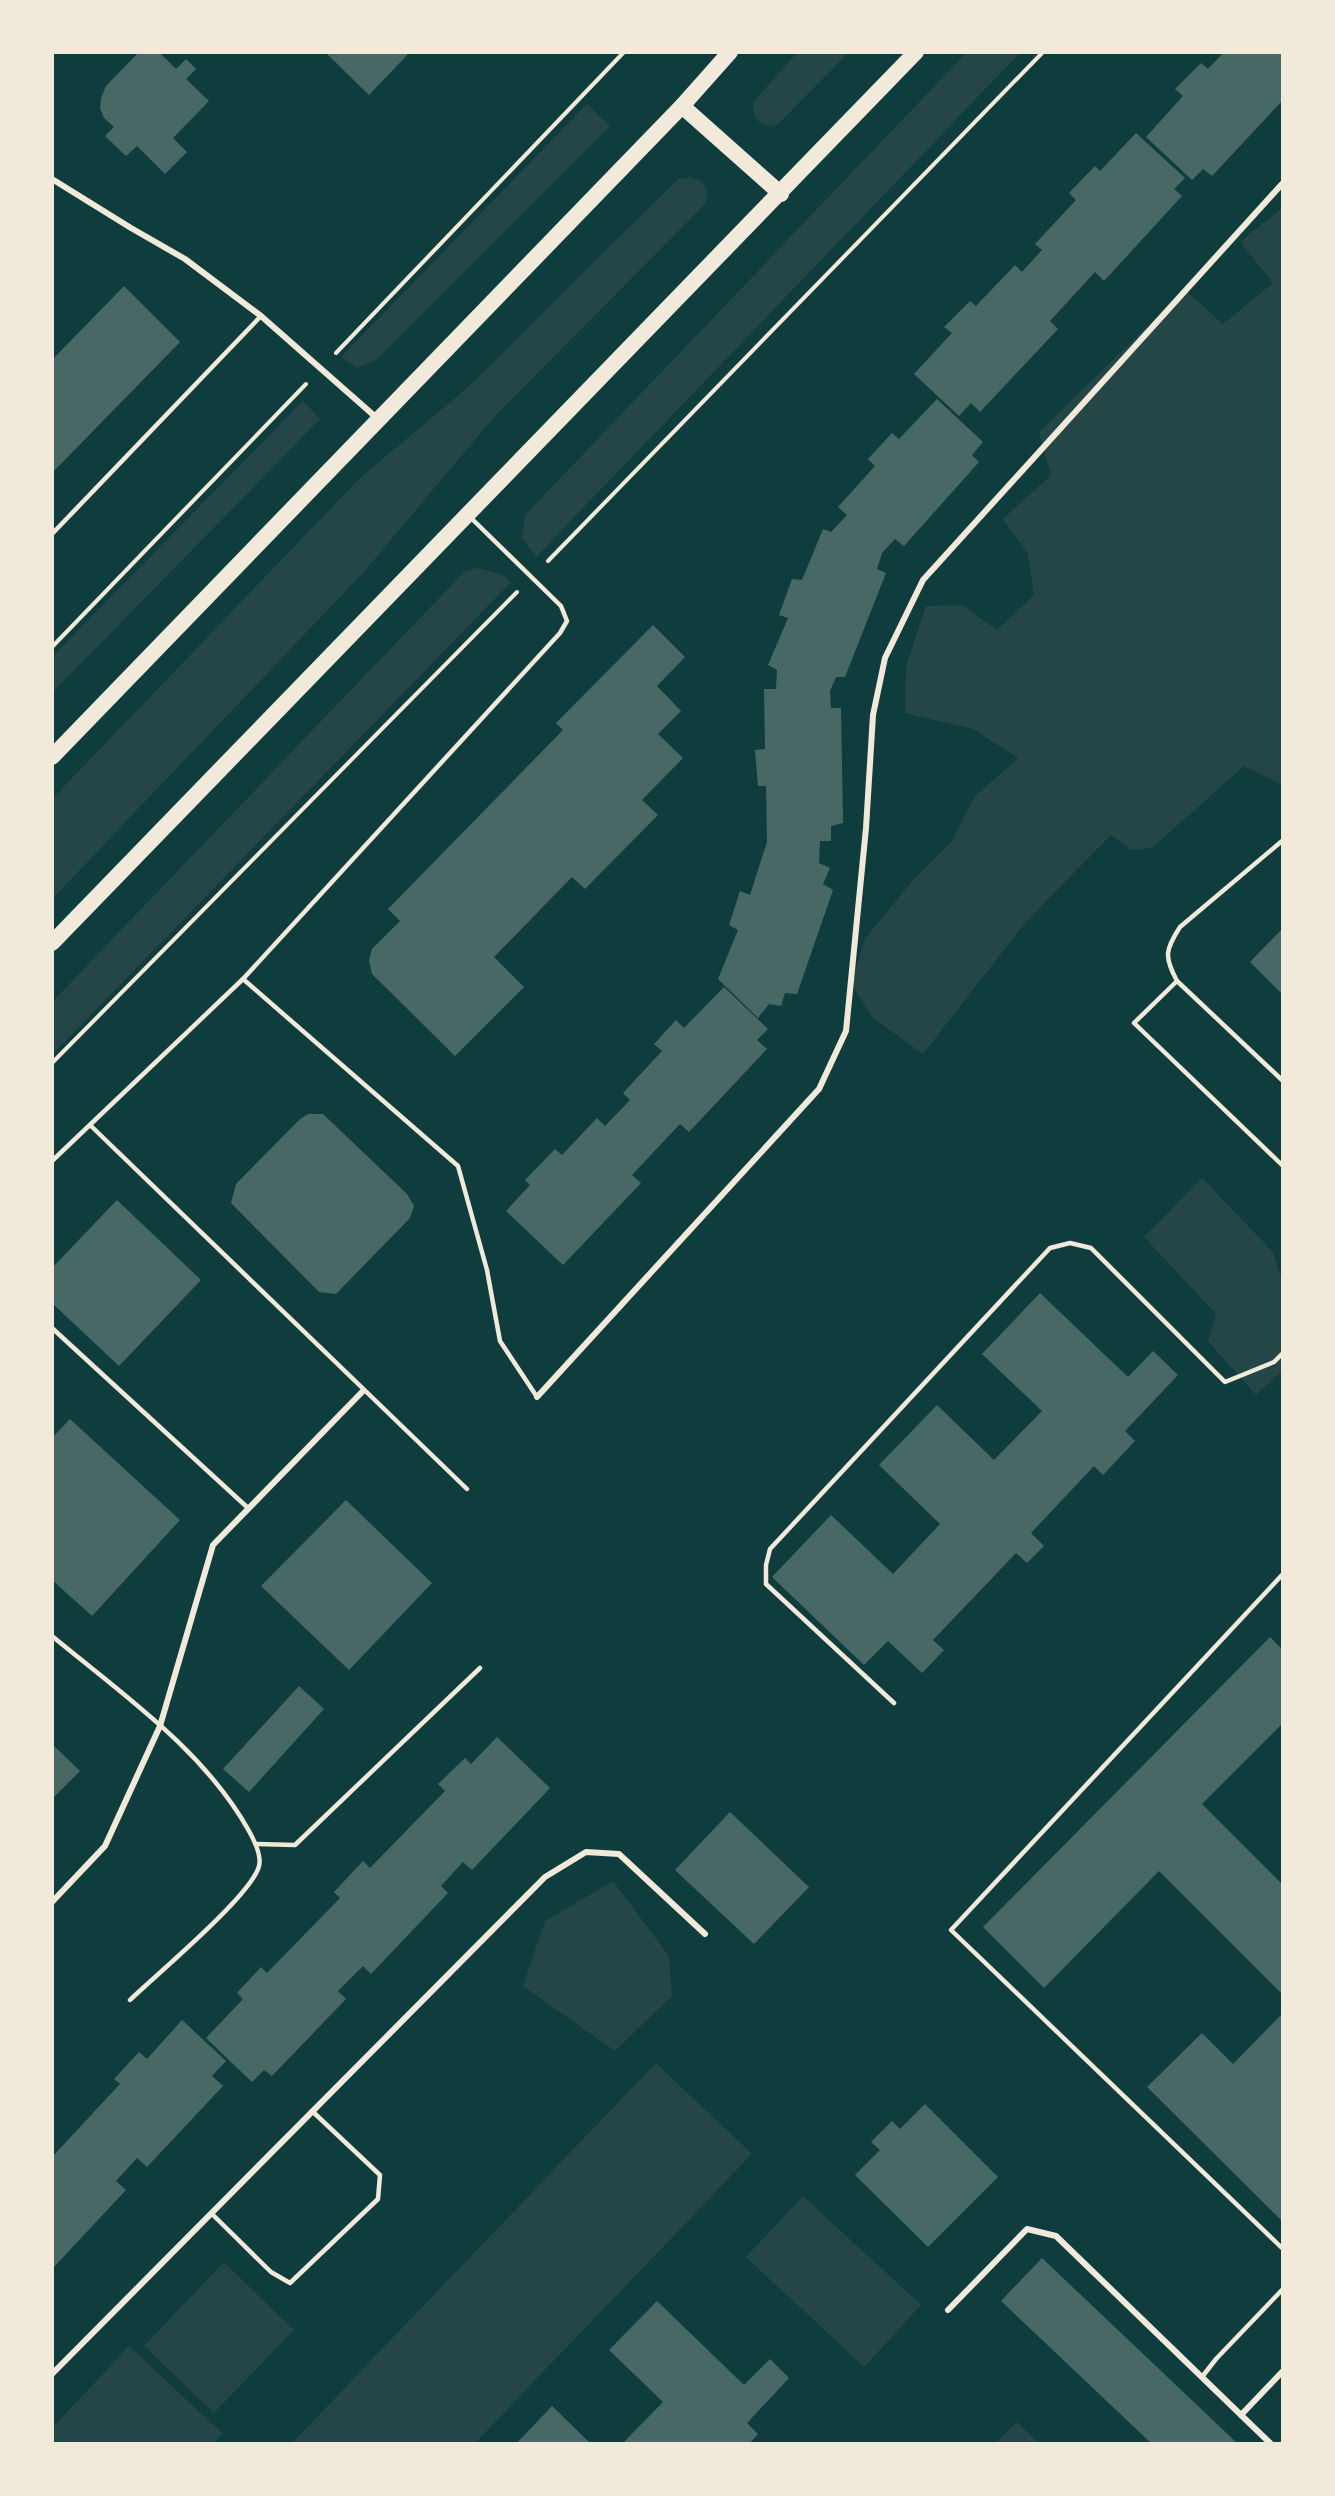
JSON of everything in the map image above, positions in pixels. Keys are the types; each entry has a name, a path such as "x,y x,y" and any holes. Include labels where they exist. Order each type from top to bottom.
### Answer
{"highway":[{"path":"52,757 682,106 730,52"},
{"path":"52,943 781,194 916,52"},
{"path":"682,106 781,194"}],"street":[{"path":"52,179 184,259 261,316 379,419"},
{"path":"537,1397 819,1089 846,1031 866,828 873,715 885,658 923,580 1282,184"},
{"path":"52,1902 105,1846 160,1726 213,1545 363,1391"},
{"path":"52,2374 544,1877 586,1852 619,1854 705,1934"},
{"path":"948,2310 1028,2229 1056,2236 1271,2444"},
{"path":"1241,2415 1282,2372"}],"lane":[{"path":"52,534 261,316"},
{"path":"52,1161 243,979 560,633 567,621 561,606 468,515"},
{"path":"1282,841 1180,927 1168,945 1168,964 1177,981 1282,1080"},
{"path":"243,979 458,1166 487,1270 500,1341 537,1397"},
{"path":"1177,981 1134,1023 1282,1165"},
{"path":"90,1125 466,1489"},
{"path":"894,1703 766,1584 766,1565 770,1549 1050,1248 1070,1243 1091,1248 1225,1382 1274,1362 1282,1354"},
{"path":"52,1328 248,1508"},
{"path":"1282,1575 951,1930 1282,2248"},
{"path":"52,1636 160,1726 201,1765 235,1806 256,1844 259,1865 241,1896 130,2000"},
{"path":"256,1844 295,1845 480,1668"},
{"path":"212,2214 271,2272 290,2283 378,2199 380,2175 312,2111"},
{"path":"1202,2377 1216,2359 1282,2290"}],"shaded area":[{"path":"967,52 1020,53 536,557 522,538 525,515"},
{"path":"797,53 848,53 778,124 771,127 759,122 754,115 753,102"},
{"path":"587,104 610,126 376,360 357,368 341,357"},
{"path":"690,177 701,181 708,192 705,204 495,416 363,573 53,898 53,798 361,477 467,388 678,179"},
{"path":"1282,208 1282,785 1244,766 1152,848 1131,850 1111,835 1025,923 923,1054 873,1018 852,985 864,940 913,880 951,842 975,796 1018,758 973,729 905,713 906,667 926,606 962,605 997,630 1034,595 1028,554 1003,519 1051,475 1039,432 1185,290 1223,324 1273,283 1240,242"},
{"path":"303,401 320,419 53,692 53,656"},
{"path":"477,568 501,574 511,582 53,1054 53,1001 465,571"},
{"path":"1202,1178 1273,1252 1282,1280 1282,1371 1256,1395 1208,1341 1216,1314 1144,1237"},
{"path":"613,1881 669,1956 672,1996 615,2051 523,1986 545,1921"},
{"path":"656,2063 752,2154 475,2443 292,2443"},
{"path":"803,2196 921,2305 864,2367 746,2257"},
{"path":"224,2262 294,2330 214,2413 144,2346"},
{"path":"129,2346 223,2434 214,2443 53,2443 53,2427"},
{"path":"1017,2422 1039,2443 996,2443"}],"building":[{"path":"139,52 159,52 176,69 186,59 196,69 186,79 209,101 173,138 187,152 165,174 137,146 126,156 105,136 114,127 104,118 100,108 101,98 106,86"},
{"path":"325,52 410,52 369,95"},
{"path":"1224,52 1282,52 1282,101 1212,176 1203,169 1192,180 1146,137 1183,96 1175,89 1201,63 1208,69"},
{"path":"1136,133 1185,178 1174,189 1182,196 1104,281 1095,272 1050,321 1058,329 980,412 971,403 959,416 914,374 952,333 944,327 970,301 976,306 1015,265 1022,272 1042,250 1035,244 1076,200 1069,193 1095,166 1100,171"},
{"path":"124,286 180,342 52,473 52,360"},
{"path":"937,399 983,442 972,455 979,462 904,546 895,539 882,553 877,569 886,573 845,677 836,677 830,691 831,708 841,708 843,823 831,826 831,841 820,841 819,863 830,868 823,884 833,890 797,994 785,993 781,1006 769,1004 758,1018 718,979 738,930 729,925 740,891 750,895 767,842 766,786 758,786 755,750 765,749 764,689 776,689 777,670 768,665 788,618 779,615 792,579 802,580 823,529 831,532 847,515 838,507 875,466 868,459 892,433 899,439"},
{"path":"653,625 685,657 657,686 681,711 658,734 683,758 642,800 658,815 585,889 572,877 494,957 524,987 455,1056 372,974 369,960 372,949 400,921 388,909 563,730 556,723"},
{"path":"1282,929 1282,994 1250,962"},
{"path":"724,987 768,1029 757,1040 767,1049 689,1132 680,1124 632,1175 641,1183 563,1265 506,1211 530,1185 525,1180 555,1149 562,1155 597,1118 605,1126 630,1100 623,1093 662,1051 654,1044 676,1020 684,1028"},
{"path":"308,1114 323,1114 407,1194 414,1206 410,1218 336,1294 319,1292 231,1203 236,1184 299,1120"},
{"path":"117,1200 201,1280 119,1366 52,1303 52,1268"},
{"path":"1040,1293 1128,1377 1153,1351 1178,1375 1125,1431 1135,1441 1103,1475 1094,1466 1031,1533 1044,1546 1027,1563 1016,1553 933,1640 944,1650 922,1673 888,1641 864,1665 772,1577 831,1515 893,1574 940,1524 879,1465 937,1405 994,1460 1042,1411 982,1354"},
{"path":"70,1419 180,1520 92,1616 52,1580 52,1438"},
{"path":"346,1500 432,1583 349,1670 261,1586"},
{"path":"1270,1637 1282,1649 1282,1724 1202,1804 1282,1884 1282,1994 1159,1871 1044,1988 983,1927"},
{"path":"299,1686 324,1709 249,1792 223,1769"},
{"path":"497,1737 550,1788 472,1870 463,1862 441,1886 448,1893 371,1974 363,1966 338,1991 346,1999 272,2076 264,2070 252,2082 206,2038 243,1999 237,1993 261,1967 267,1973 340,1898 334,1892 363,1861 370,1868 445,1791 438,1784 465,1758 471,1764"},
{"path":"52,1744 80,1771 52,1799"},
{"path":"730,1812 809,1887 754,1944 675,1870"},
{"path":"1282,2014 1282,2221 1147,2087 1202,2033 1233,2064"},
{"path":"182,2020 226,2061 212,2076 223,2086 147,2167 137,2158 116,2181 126,2190 52,2269 52,2157 120,2084 114,2079 139,2052 147,2059"},
{"path":"925,2104 998,2177 928,2247 855,2175 880,2150 871,2142 892,2121 900,2129"},
{"path":"1042,2258 1238,2444 1152,2444 1001,2301"},
{"path":"657,2301 744,2385 770,2359 789,2378 747,2423 758,2434 749,2444 622,2444 663,2402 609,2350"},
{"path":"552,2406 591,2444 516,2444"}]}
